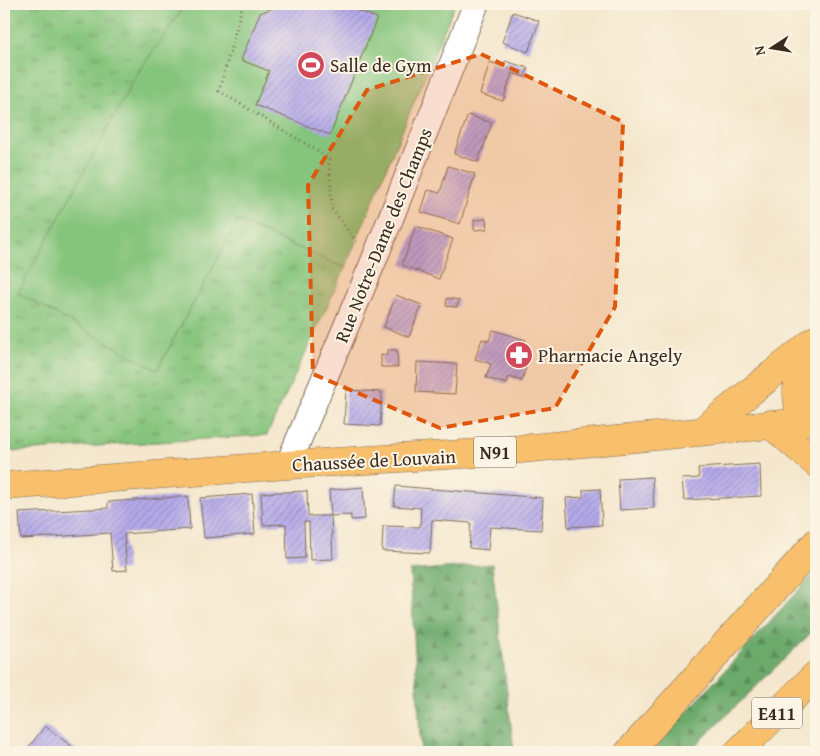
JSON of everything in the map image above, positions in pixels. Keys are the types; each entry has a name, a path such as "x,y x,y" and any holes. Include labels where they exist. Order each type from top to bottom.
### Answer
{"main road":[{"path":"812,422 798,408 796,386 815,338"},
{"path":"702,431 815,338"},
{"name":"Chaussée de Louvain","path":"4,486 480,453 600,443 770,424 812,422"},
{"path":"770,424 816,463"},
{"path":"629,752 816,543"},
{"name":"E411","path":"738,752 816,675"}],"street":[{"name":"Rue Notre-Dame des Champs","path":"288,465 374,260 476,4"}],"path":[{"path":"243,4 219,90 329,158 332,209 356,242 374,260"}],"highlighted area":[{"path":"481,54 623,122 615,307 555,408 440,428 313,374 308,185 367,90"}],"green space":[{"path":"4,4 186,4 136,76 157,370 238,221 345,268 267,435 4,452"},
{"path":"186,4 455,4 345,268 238,221 157,370 18,293 136,76"},
{"path":"492,564 514,752 421,752 410,571"},
{"path":"816,571 816,628 689,752 650,752"}],"building":[{"name":"Salle de Gym","path":"275,4 340,4 377,18 330,135 255,105 269,71 241,60 260,13 273,8"},
{"path":"513,12 539,21 528,52 502,42"},
{"path":"505,61 528,68 525,77 512,73 503,101 480,94 490,62 503,67"},
{"path":"468,115 492,123 478,162 454,154"},
{"path":"448,166 475,174 460,224 421,212 428,190 440,193"},
{"path":"486,219 487,229 474,230 474,220"},
{"path":"416,226 453,239 439,279 402,265"},
{"path":"396,295 422,305 409,337 384,327"},
{"path":"447,298 459,300 457,307 446,306"},
{"name":"Pharmacie Angely","path":"493,330 526,340 523,351 530,354 522,381 509,377 507,384 486,378 491,364 475,359 482,339 489,341"},
{"path":"388,350 397,350 398,367 381,367 381,355 387,355"},
{"path":"417,362 457,364 455,394 416,392"},
{"path":"346,390 382,392 380,426 344,424"},
{"path":"760,464 761,496 684,500 682,479 699,478 698,468"},
{"path":"652,477 654,508 620,510 618,479"},
{"path":"396,486 543,498 541,530 490,527 488,550 469,548 471,523 432,520 430,553 382,551 383,526 420,527 421,508 394,506"},
{"path":"363,487 365,519 351,520 351,515 331,516 329,490"},
{"path":"600,489 602,525 568,527 566,498 583,497 583,490"},
{"path":"307,491 308,516 331,516 333,559 310,560 309,522 304,522 305,558 287,559 286,524 263,525 261,493"},
{"path":"252,494 255,534 204,538 200,498"},
{"path":"188,496 190,529 124,534 127,570 113,571 110,533 21,539 19,513 108,508 108,502"},
{"path":"45,726 78,751 25,752"}],"place":[{"name":"Salle de Gym","path":"311,65"},
{"name":"Pharmacie Angely","path":"519,355"}]}
